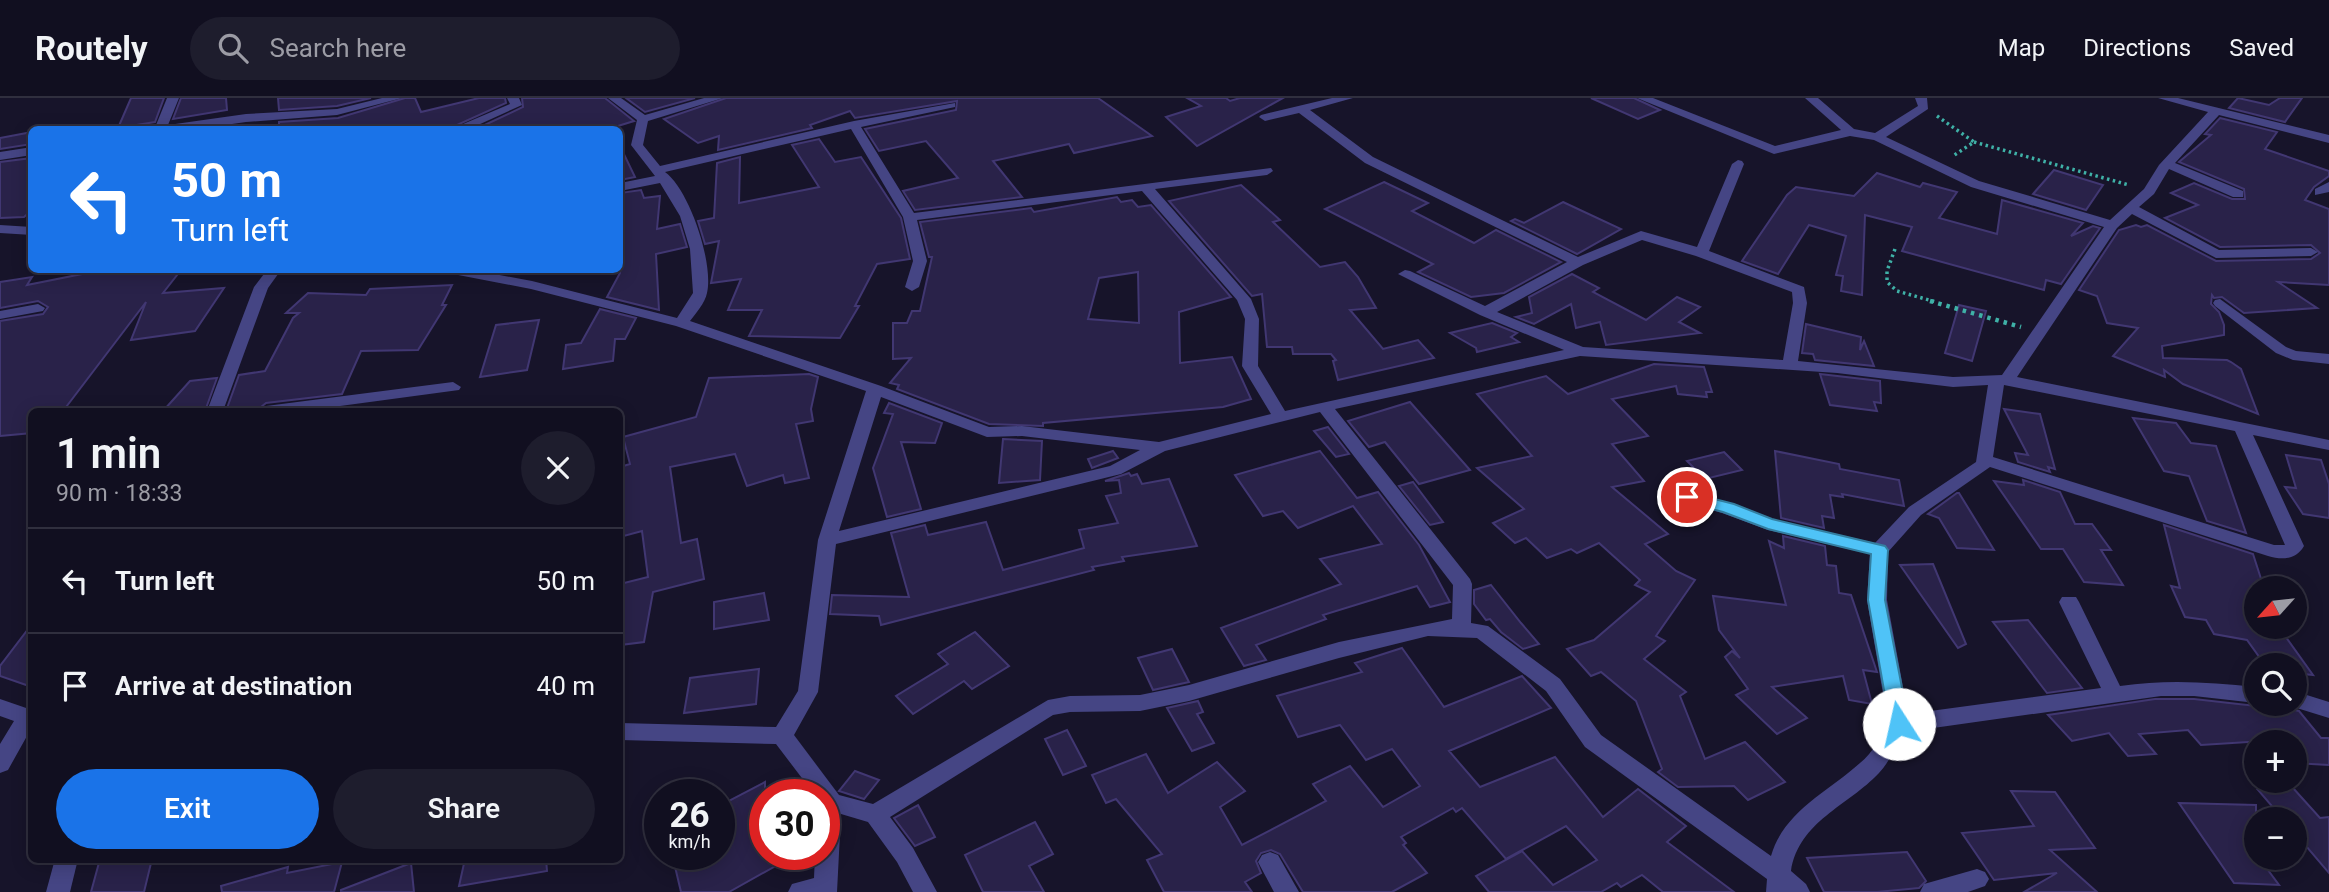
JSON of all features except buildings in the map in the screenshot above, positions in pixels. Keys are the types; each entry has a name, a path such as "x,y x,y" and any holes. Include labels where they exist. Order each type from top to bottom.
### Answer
{"street":[{"path":"162,126 173,98"},
{"path":"193,126 258,118 278,111 316,114 349,103 396,98"},
{"path":"465,126 516,105 513,98"},
{"path":"614,98 643,120"},
{"path":"643,120 717,98"},
{"path":"1265,117 1347,98"},
{"path":"1643,98 1774,149 1850,132 1877,137 1975,184 2112,225"},
{"path":"1811,98 1850,132"},
{"path":"2164,98 2189,100 2217,110 2329,139"},
{"path":"1877,137 1923,102"},
{"path":"623,186 854,125 951,105"},
{"path":"1301,108 1369,160 1578,262"},
{"path":"1778,883 1794,829 1810,813 1871,767 1899,724 1877,600 1880,550 1915,511 1972,474 1986,460 1990,411 2002,381 2112,225 2149,191 2167,164 2217,110"},
{"path":"250,126 258,118"},
{"path":"643,120 637,145 662,174 685,209 698,248 700,294 681,323"},
{"path":"854,125 910,217 920,261 912,287"},
{"path":"0,156 28,152"},
{"path":"1701,253 1738,164"},
{"path":"2167,164 2238,194"},
{"path":"910,217 1267,171"},
{"path":"1145,186 1244,299 1252,319 1250,366 1281,417"},
{"path":"2129,207 2216,254 2311,252"},
{"path":"0,229 28,231"},
{"path":"1485,312 1578,262 1641,235 1701,253 1778,280 1798,290 1800,303 1790,365"},
{"path":"216,408 261,288 272,273"},
{"path":"469,273 532,285 681,323 875,389 987,432 1022,431 1159,447"},
{"path":"1405,274 1485,312 1580,351"},
{"path":"2220,303 2281,350 2293,355 2329,359"},
{"path":"0,315 38,308"},
{"path":"827,540 1115,470 1159,447 1324,405 1580,351 1790,365 1953,382 2002,381 2241,426 2329,446"},
{"path":"289,408 453,387"},
{"path":"782,736 808,692 827,540 875,389"},
{"path":"1324,405 1463,584 1461,623 1448,628"},
{"path":"1986,460 2274,551 2291,551 2295,546 2241,426"},
{"path":"1667,492 1728,508 1768,524 1880,550"},
{"path":"2069,602 2113,692"},
{"path":"875,814 1048,708 1070,704 1140,703 1189,693 1339,650 1428,629 1448,628 1481,631 1531,666 1553,685 1593,741 1778,883 1798,892"},
{"path":"1899,724 2113,692 2193,688 2244,694"},
{"path":"2307,703 2329,710"},
{"path":"0,707 28,719"},
{"path":"0,764 28,721"},
{"path":"623,730 782,736"},
{"path":"782,736 815,779"},
{"path":"840,804 875,814 905,855 925,892"},
{"path":"1270,862 1287,892"},
{"path":"58,892 66,863"},
{"path":"800,892 825,889 826,870"},
{"path":"1932,892 1977,879"}],"path":[{"path":"1923,102 1974,142 2149,191"},
{"path":"1937,166 1974,142"},
{"path":"1895,249 1887,271 1887,282 1897,291 2038,331"}],"route":[{"path":"1687,497 1728,508 1768,524 1880,550 1877,600 1899,724"}]}
